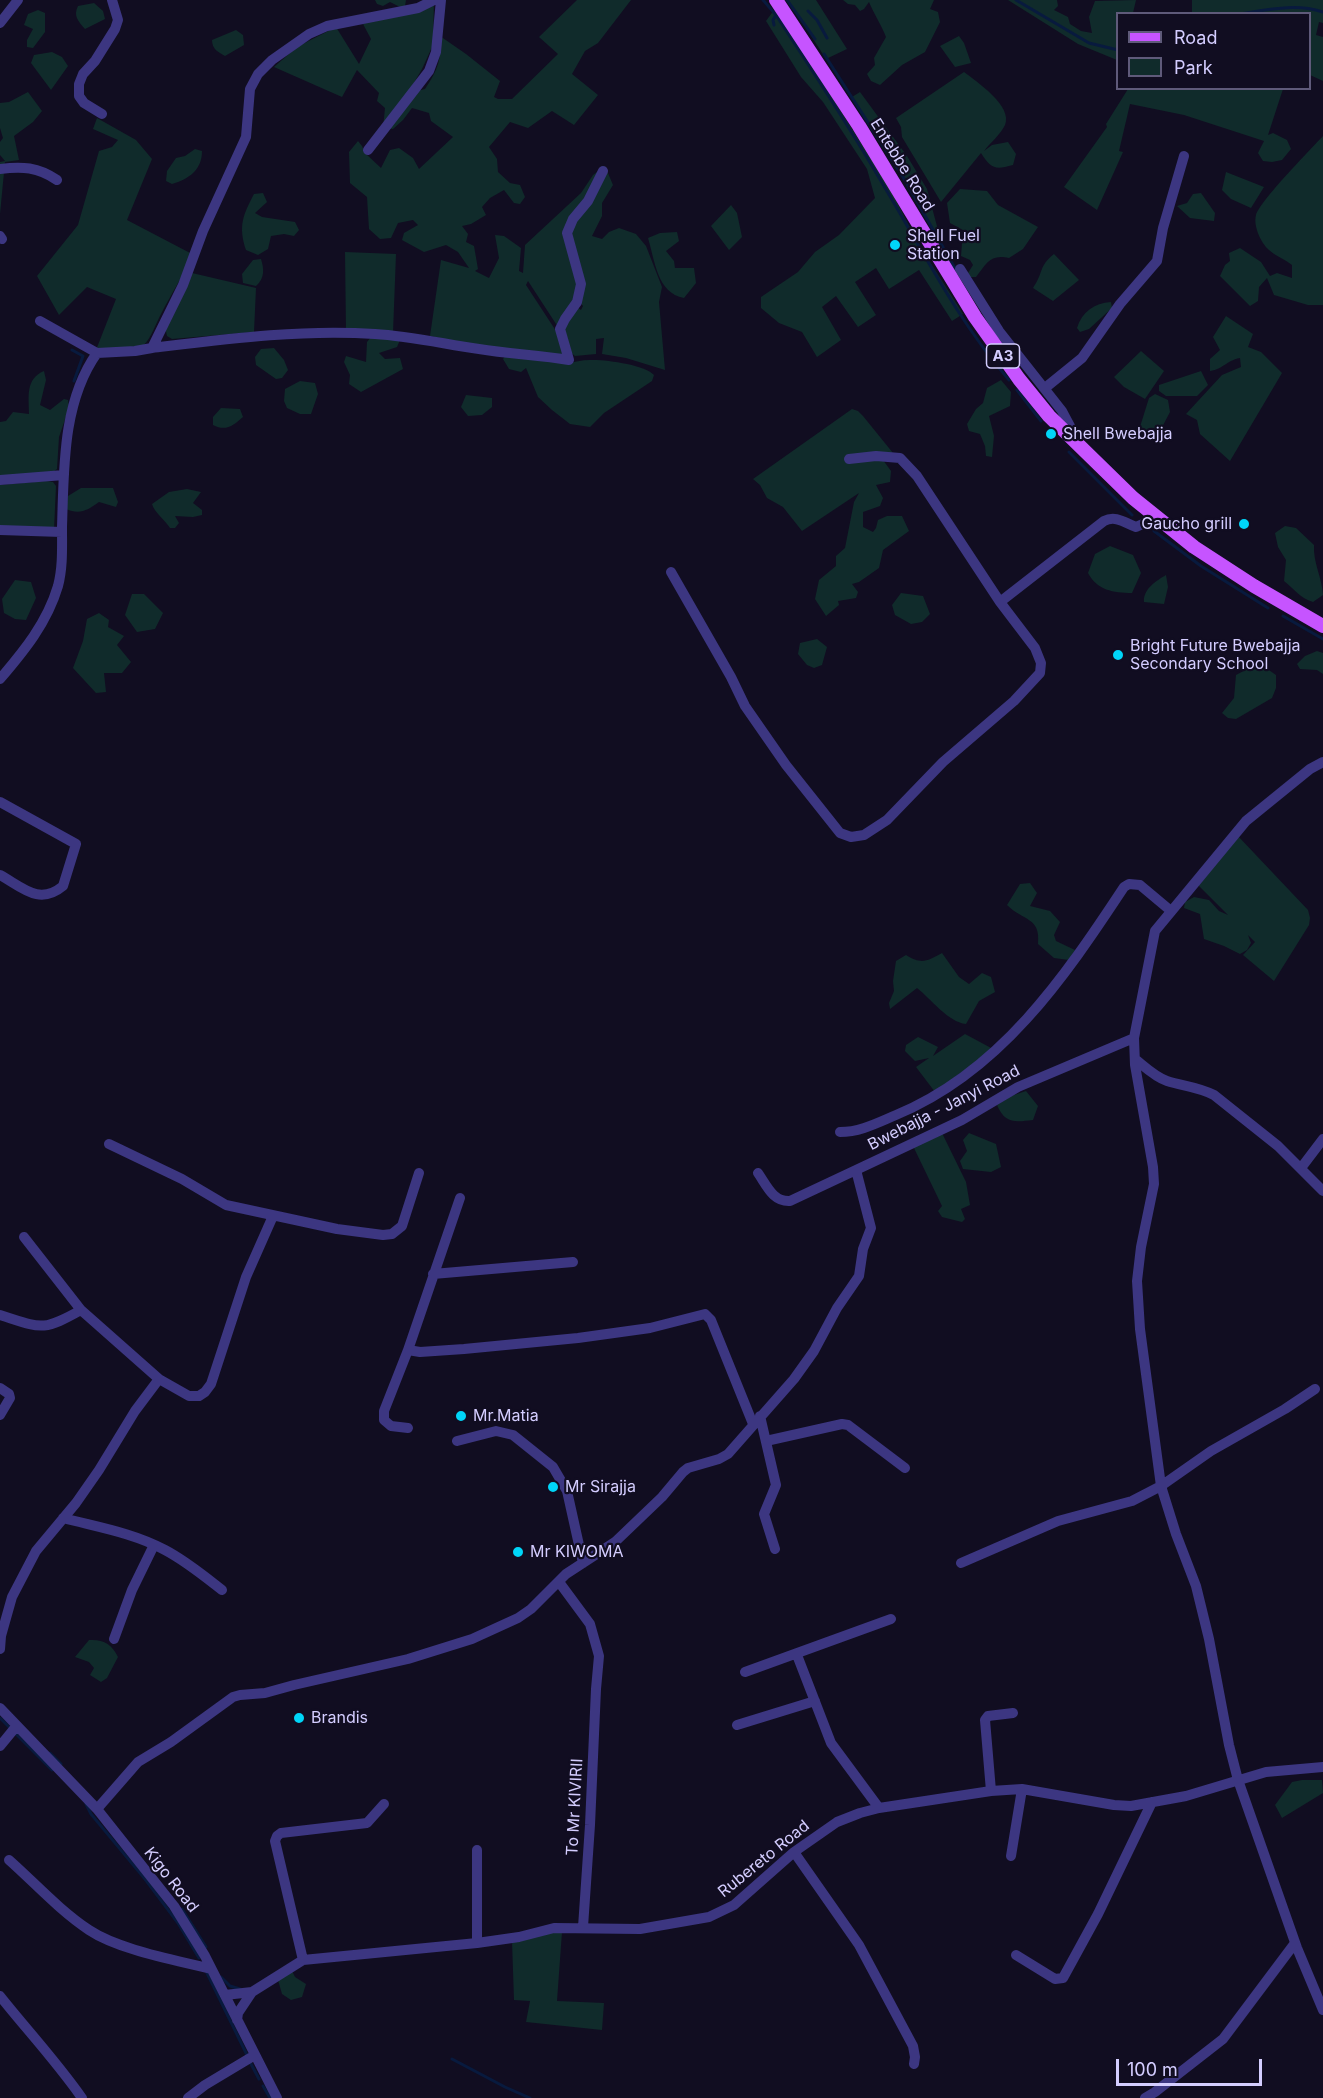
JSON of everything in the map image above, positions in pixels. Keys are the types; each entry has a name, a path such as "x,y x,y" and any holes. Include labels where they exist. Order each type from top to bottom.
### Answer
{"main road":[{"name":"Entebbe Road","path":"776,0 859,126 975,317 1019,379 1049,416 1084,452 1152,514 1194,547 1323,626"}],"street":[{"path":"0,23 18,0"},
{"path":"102,114 84,103 79,96 78,84 115,28 117,20 112,0"},
{"path":"152,348 183,285 203,231 246,137 249,89 258,74 272,60 309,34 327,26 418,8 434,0"},
{"path":"368,150 429,71 436,52 441,0"},
{"path":"1045,388 1082,358 1120,304 1157,261 1166,218 1184,156"},
{"path":"0,169 28,167 37,169 57,180"},
{"path":"40,321 97,353 135,351 250,336 316,333 374,334 426,339 478,349 569,360 560,329 577,302 581,284 567,233 573,219 588,201 603,171"},
{"path":"960,269 999,331 1062,411 1084,452"},
{"path":"0,679 24,652 52,604 62,566 64,475 70,425 77,394 87,366 97,353"},
{"path":"670,572 751,715 786,765 840,833 851,837 864,836 886,820 943,762 1014,701 1040,673 1041,663 1035,648 1000,603 917,476 900,458 876,456 849,459"},
{"path":"0,480 64,475"},
{"path":"1000,603 1104,521 1116,518 1136,527 1147,522 1152,514"},
{"path":"0,530 62,532"},
{"path":"1323,762 1303,774 1246,820 1155,931 1134,1038 1135,1059 1154,1184 1141,1247 1137,1281 1139,1317 1142,1355 1161,1486 1196,1586 1211,1648 1228,1745 1238,1780 1295,1943 1323,2010"},
{"path":"0,802 76,844 63,886 50,894 37,896 0,875"},
{"path":"840,1132 853,1132 911,1109 966,1075 1002,1046 1054,989 1086,946 1124,887 1129,884 1140,885 1171,911"},
{"name":"Bwebajja - Janyi Road","path":"97,1809 138,1762 171,1742 233,1697 265,1693 408,1659 472,1639 518,1618 531,1609 566,1574 621,1537 670,1490 679,1476 688,1468 728,1454 794,1379 859,1276 862,1249 870,1228 856,1170 962,1120 1026,1083 1134,1038"},
{"path":"1135,1059 1166,1081 1203,1089 1214,1095 1278,1146 1323,1191"},
{"path":"1301,1168 1323,1139"},
{"path":"109,1144 182,1179 226,1205 337,1229 383,1235 392,1234 402,1226 419,1173"},
{"path":"758,1173 772,1194 783,1202 790,1201 856,1170"},
{"path":"408,1428 391,1426 384,1420 384,1411 408,1350 460,1198"},
{"path":"24,1237 81,1310 159,1378 189,1395 199,1396 211,1384 246,1277 273,1216"},
{"path":"433,1274 573,1263"},
{"path":"0,1315 44,1327 64,1320 81,1310"},
{"path":"408,1350 420,1352 464,1349 578,1338 650,1328 705,1314 711,1320 765,1441 776,1485 764,1514 775,1549"},
{"path":"0,1649 1,1636 12,1597 36,1551 99,1470 135,1411 159,1378"},
{"path":"0,1388 9,1394 10,1398 0,1415"},
{"path":"961,1563 1058,1521 1119,1506 1161,1486 1211,1451 1261,1424 1315,1389"},
{"path":"765,1441 842,1424 848,1425 905,1468"},
{"path":"457,1441 496,1431 513,1435 553,1467 567,1491 583,1563"},
{"path":"63,1518 101,1527 164,1549 193,1567 222,1590"},
{"path":"114,1639 132,1590 154,1545"},
{"name":"To Mr KIVIRII","path":"559,1582 583,1612 597,1643 599,1656 583,1927"},
{"path":"746,1672 891,1619"},
{"path":"797,1655 831,1743 879,1808"},
{"path":"737,1725 815,1701"},
{"name":"Kigo Road","path":"0,1708 97,1809 174,1906 212,1969 277,2098"},
{"path":"991,1791 985,1720 988,1716 1013,1713"},
{"path":"0,1746 14,1730 20,1729"},
{"name":"Rubereto Road","path":"225,1995 252,1992 303,1960 477,1943 519,1937 554,1928 640,1929 709,1917 734,1905 794,1852 837,1822 879,1808 991,1791 1022,1789 1131,1806 1186,1796 1266,1772 1323,1767"},
{"path":"1011,1856 1022,1789"},
{"path":"1016,1955 1055,1979 1063,1978 1098,1914 1152,1802"},
{"path":"303,1960 275,1838 281,1833 366,1823 384,1804"},
{"path":"477,1850 477,1943"},
{"path":"794,1852 859,1945 913,2046 914,2064"},
{"path":"9,1860 72,1917 91,1931 131,1948 212,1969"},
{"path":"1145,2098 1223,2039 1295,1943"},
{"path":"237,2020 238,2013 252,1992"},
{"path":"0,1996 35,2040 57,2063 82,2098"},
{"path":"188,2098 255,2055"}],"green space":[{"path":"375,0 406,0 405,6 434,1 433,45 408,93 425,89 433,76 440,57 440,36 500,81 494,97 512,99 558,54 539,37 577,0 631,0 598,43 585,51 572,74 598,95 574,125 552,111 528,128 510,122 489,147 497,159 498,172 510,183 520,185 525,197 520,204 514,203 504,190 490,198 482,207 486,215 471,224 462,226 468,234 466,242 474,246 478,269 475,271 489,278 499,258 495,235 504,236 521,248 519,271 523,273 525,245 581,193 593,175 605,166 613,185 602,203 602,216 592,236 602,239 609,232 619,228 636,234 646,246 662,287 659,302 665,370 626,358 602,354 604,338 596,339 596,354 575,356 570,352 563,331 577,307 581,310 583,306 579,301 574,300 558,327 528,281 526,285 558,334 566,364 587,360 614,362 643,368 654,375 652,381 604,413 590,427 570,424 538,397 526,368 521,372 509,369 503,359 510,350 430,336 441,260 469,268 458,252 446,245 424,252 402,240 404,233 418,225 413,220 398,223 391,238 380,239 369,229 367,197 350,183 349,152 358,141 365,153 381,168 390,150 399,148 413,158 419,169 453,137 431,121 429,113 412,108 393,129 383,128 385,108 377,101 379,93 357,70 342,97 274,67 297,47 336,27 359,64 371,39 363,24 400,7 390,2 383,6 377,4"},
{"path":"788,0 816,0 847,49 826,59"},
{"path":"843,0 934,0 930,9 938,12 940,22 925,52 902,65 880,85 871,81 867,74 875,65 874,58 886,37 884,32 869,2 860,11 855,5"},
{"path":"1008,0 1057,0 1058,6 1054,10 1068,17 1070,24 1081,31 1092,33 1089,17 1095,1 1136,0 1133,12 1116,12 1116,60 1078,44"},
{"path":"1192,0 1323,0 1323,23 1319,22 1316,35 1323,37 1323,81 1311,75 1311,12 1192,12"},
{"path":"94,3 103,11 105,19 85,29 77,18 78,6"},
{"path":"38,10 45,13 45,32 33,48 27,47 27,40 33,29 24,25 28,14"},
{"path":"774,10 890,189 918,243 963,314 952,321 919,270 889,289 876,268 855,282 876,315 858,327 836,296 822,307 841,340 817,357 802,332 779,323 761,308 761,297 798,272 815,252 839,235 875,198 867,169 823,102 801,77 766,21"},
{"path":"236,30 243,35 244,45 225,56 216,50 212,40"},
{"path":"959,36 971,63 955,67 940,46"},
{"path":"52,52 62,57 68,66 51,90 31,63 34,55"},
{"path":"964,72 985,88 1004,110 1005,125 984,151 992,145 1008,142 1016,154 1013,165 998,168 991,165 981,153 941,202 902,137 901,127 896,118"},
{"path":"1127,90 1283,90 1268,135 1273,133 1287,140 1291,149 1282,160 1263,161 1258,153 1264,141 1184,115 1130,104 1119,151 1123,152 1097,210 1064,187 1107,127 1106,124"},
{"path":"28,92 42,111 33,122 14,136 19,160 5,162 0,214 0,162 5,161 0,155 0,142 3,138 0,128 0,103 9,102"},
{"path":"860,92 907,156 927,189 941,241 852,97"},
{"path":"97,118 136,140 152,159 127,220 192,254 151,335 143,346 96,350 116,299 87,287 59,315 37,276 78,225 99,151 112,147 118,140 93,129"},
{"path":"1323,136 1323,305 1308,305 1274,295 1267,278 1259,287 1258,301 1250,306 1220,276 1225,265 1230,261 1229,253 1240,248 1261,262 1270,276 1277,273 1292,278 1292,265 1266,247 1255,219 1259,208"},
{"path":"195,149 202,151 200,163 193,173 172,184 166,181 167,171 176,158 185,156"},
{"path":"1226,172 1264,187 1251,208 1231,199 1222,190"},
{"path":"960,189 987,191 998,205 1038,227 1023,249 1009,258 993,259 976,277 969,277 968,273 973,265 970,260 961,256 963,230 950,223 947,203"},
{"path":"263,193 267,202 255,213 262,217 295,222 299,230 294,236 284,234 271,236 268,249 258,255 246,250 242,227 254,194"},
{"path":"1201,193 1215,213 1214,221 1190,218 1177,206 1187,203 1193,194"},
{"path":"731,205 737,213 742,237 729,250 711,226"},
{"path":"677,232 679,241 666,251 674,261 675,268 694,268 696,283 684,298 668,290 658,275 648,238 660,233"},
{"path":"345,252 396,254 393,333 400,340 397,347 379,353 385,359 400,358 403,369 361,392 349,384 350,375 344,362 346,356 366,362 367,342 375,332 346,331"},
{"path":"1054,254 1079,280 1053,301 1033,288 1043,266"},
{"path":"261,259 263,273 259,283 256,286 243,283 242,274 253,260"},
{"path":"192,273 256,288 254,332 172,339 167,336 165,327"},
{"path":"1111,302 1112,308 1089,329 1080,332 1077,328 1085,313 1099,304"},
{"path":"1226,316 1253,334 1248,347 1261,352 1282,373 1230,461 1200,434 1197,420 1186,414 1222,375 1241,367 1240,358 1210,371 1210,359 1220,350 1213,337"},
{"path":"274,348 284,360 288,370 282,378 276,379 256,365 255,357 261,349"},
{"path":"1141,351 1164,371 1145,399 1124,387 1114,377"},
{"path":"44,371 46,380 40,405 50,410 64,399 68,400 69,408 59,437 57,469 53,472 0,478 0,422 6,421 13,412 29,414 29,389 38,374"},
{"path":"1201,371 1208,385 1197,396 1166,396 1159,391 1159,385"},
{"path":"1001,380 1011,392 1010,406 989,416 994,436 992,457 986,456 980,434 969,431 967,424 976,409 983,403 987,388"},
{"path":"300,381 315,383 318,394 311,414 300,414 287,408 284,401 285,389"},
{"path":"1155,394 1168,400 1170,412 1159,433 1153,437 1140,434 1139,430 1149,398"},
{"path":"466,395 492,398 492,407 482,415 468,416 461,407"},
{"path":"221,408 240,409 243,417 230,427 222,428 213,425 213,417"},
{"path":"852,409 863,416 893,453 883,460 891,471 890,482 876,485 883,498 880,506 863,512 863,527 873,532 878,520 887,516 902,516 909,531 883,550 879,568 859,582 852,584 858,592 856,598 838,601 839,605 826,616 815,599 819,580 836,566 836,556 845,548 854,502 859,493 802,531 783,507 767,498 760,485 753,479"},
{"path":"53,482 56,486 54,530 0,529 0,485"},
{"path":"81,488 113,488 118,502 116,507 99,502 84,511 76,512 66,509 68,496"},
{"path":"187,489 201,492 193,503 202,510 202,515 175,516 179,523 175,528 170,528 152,504 169,492"},
{"path":"1285,526 1296,528 1314,545 1323,595 1313,602 1301,596 1284,581 1286,560 1278,547 1275,533"},
{"path":"1110,546 1133,555 1141,573 1132,593 1101,587 1088,573 1095,554"},
{"path":"1166,575 1168,587 1164,604 1144,602 1148,589"},
{"path":"15,580 31,582 36,598 26,620 15,619 4,613 2,599"},
{"path":"901,593 923,596 930,614 922,622 911,624 895,615 892,605"},
{"path":"132,594 144,594 163,613 155,629 137,632 125,615"},
{"path":"99,613 109,620 108,627 124,636 117,645 131,662 122,673 104,673 106,692 96,693 73,668 83,641 87,619"},
{"path":"817,639 827,647 822,665 814,668 807,665 798,654 800,643"},
{"path":"1317,651 1323,653 1323,674 1317,670 1300,669 1297,664 1305,656"},
{"path":"1263,666 1276,675 1276,688 1272,698 1236,719 1228,718 1222,713 1234,698 1236,675 1251,667"},
{"path":"1237,835 1308,910 1309,925 1274,981 1243,955 1255,942 1248,935 1251,943 1247,950 1240,954 1204,939 1200,914 1184,908 1185,902 1194,897 1209,900 1219,911 1228,915 1197,884"},
{"path":"1030,883 1037,893 1030,906 1050,911 1060,922 1054,935 1056,941 1075,950 1069,960 1054,958 1038,944 1037,929 1034,924 1007,905 1020,884"},
{"path":"942,953 959,977 969,984 982,973 991,977 995,992 979,1001 966,1024 946,1015 917,988 890,1009 896,961 906,955 924,961"},
{"path":"965,1034 993,1049 935,1092 916,1067 929,1058 915,1061 905,1051 906,1045 918,1037 938,1047 933,1056"},
{"path":"1026,1091 1038,1106 1033,1120 1016,1121 1003,1116 997,1105 1011,1096"},
{"path":"942,1133 966,1182 970,1205 961,1209 965,1219 962,1222 942,1217 938,1211 942,1206 913,1146"},
{"path":"969,1133 996,1144 1001,1167 991,1172 963,1169 960,1161 967,1151 963,1140"},
{"path":"89,1640 106,1643 118,1657 107,1678 101,1682 90,1675 94,1668 89,1662 75,1657"},
{"path":"1322,1780 1323,1793 1282,1818 1275,1805 1292,1782"},
{"path":"549,1932 562,1932 557,2001 604,2003 602,2030 526,2022 530,2001 514,2000 512,1941"},
{"path":"292,1971 295,1977 306,1984 302,1997 291,2000 282,1994 278,1980"}],"waterway":[{"path":"763,0 776,15 773,20 774,25"},
{"path":"787,0 815,39"},
{"path":"1016,0 1089,43 1116,50"},
{"path":"1251,12 1292,8 1323,12"},
{"path":"808,11 817,20 827,38"},
{"path":"776,15 856,139 956,309 1009,380"},
{"path":"824,54 903,177 956,270"},
{"path":"72,350 83,356 74,381"},
{"path":"1017,390 1041,421"},
{"path":"1069,452 1132,515"},
{"path":"1154,531 1201,566 1268,608"},
{"path":"1283,616 1323,639"},
{"path":"0,1718 52,1770"},
{"path":"50,1753 61,1764"},
{"path":"86,1804 91,1814 178,1923 199,1958"},
{"path":"182,1909 206,1947"},
{"path":"206,1971 247,2055"},
{"path":"221,1977 230,1986 240,1989"},
{"path":"452,2059 530,2098"},
{"path":"251,2064 259,2079"},
{"path":"263,2086 270,2098"}],"place":[{"name":"Shell Fuel Station","path":"895,245"},
{"name":"Shell Bwebajja","path":"1051,434"},
{"name":"Gaucho grill","path":"1244,524"},
{"name":"Bright Future Bwebajja Secondary School","path":"1118,655"},
{"name":"Mr.Matia","path":"461,1416"},
{"name":"Mr Sirajja","path":"553,1487"},
{"name":"Mr KIWOMA","path":"518,1552"},
{"name":"Brandis","path":"299,1718"}]}
